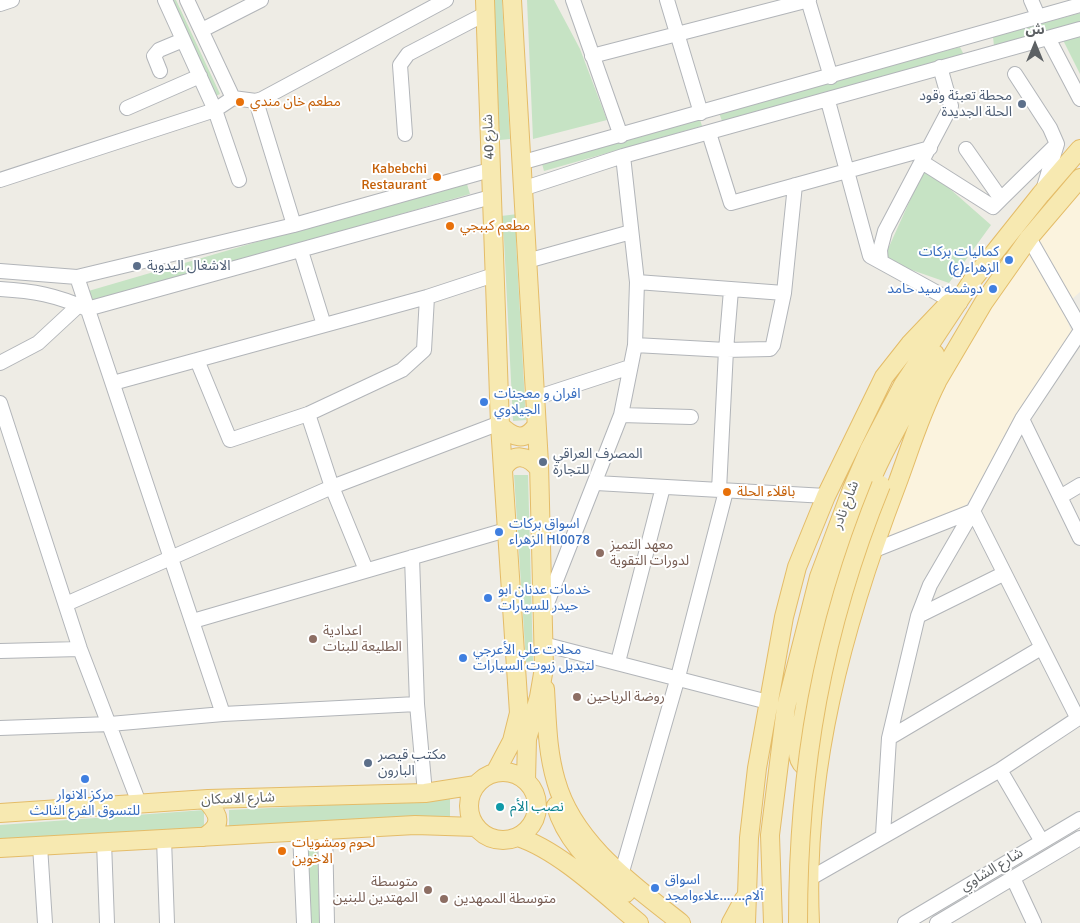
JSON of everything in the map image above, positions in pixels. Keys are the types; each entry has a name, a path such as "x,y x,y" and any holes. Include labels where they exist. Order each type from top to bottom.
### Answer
{"main road":[{"path":"512,0 539,469 543,644 551,787 559,816 589,861 681,923"},
{"path":"486,15 513,28"},
{"name":"شارع 40","path":"486,15 500,424 519,713 512,741 495,773"},
{"path":"820,753 814,766 808,768 801,764 798,755 813,659 840,560 873,476 895,429 933,360 956,304 974,278 1041,194 1080,149"},
{"name":"شارع نادر","path":"798,923 800,848 816,701 825,652 849,570 881,485 913,421 984,302 1029,238 1080,178"},
{"path":"731,923 742,905 746,892 752,807 768,702 784,617 797,567 826,496 884,377 910,344 956,304"},
{"name":"شارع نادر","path":"773,923 770,835 774,797 786,707 819,577 852,489 880,427 903,385 956,304"},
{"path":"811,923 809,879 820,753 837,664 872,551 916,428 937,382"},
{"path":"500,424 510,435 518,438 529,434 536,426"},
{"path":"503,469 513,458 521,457 529,459 539,469"},
{"path":"526,781 526,739 539,697 544,668"},
{"path":"495,773 512,773 526,781 535,795 537,811 533,822 518,836 507,840 495,839 485,835 476,827 471,818 470,795 481,780 495,773"},
{"name":"شارع الاسكان","path":"0,813 139,803 425,793 476,785"},
{"path":"204,837 215,829 218,822 216,812 206,800"},
{"path":"0,848 423,825 476,827"},
{"path":"518,836 532,841 552,853 639,923"},
{"path":"746,923 747,879"},
{"path":"619,880 666,923"}],"street":[{"path":"0,4 12,0"},
{"path":"165,0 215,110 240,180"},
{"path":"187,0 233,98"},
{"path":"202,30 261,0"},
{"path":"0,180 215,110 233,98 256,102 446,0"},
{"path":"572,0 621,136"},
{"path":"667,0 677,34 707,112 713,121 731,203 930,148"},
{"path":"592,56 809,0 831,76"},
{"path":"1031,0 1038,16"},
{"path":"520,164 1080,5"},
{"path":"405,134 400,65 408,54 486,15"},
{"path":"522,189 623,156 1080,29"},
{"path":"988,32 988,43 996,52"},
{"path":"1048,38 1080,99"},
{"path":"160,71 154,56 159,50 184,40"},
{"path":"961,40 967,50 965,61"},
{"path":"881,262 880,250 885,231 951,106 940,67"},
{"path":"1015,74 1050,128 1057,144 1041,194"},
{"path":"127,108 200,76"},
{"path":"828,100 870,256 956,304"},
{"path":"256,102 294,226"},
{"path":"922,162 993,207 1057,144"},
{"path":"966,149 1001,198"},
{"path":"543,614 596,483 621,415 635,345 637,282 623,156"},
{"path":"0,271 77,277 294,226 490,170"},
{"path":"635,345 726,350 764,351 770,349 773,345 784,293 795,185"},
{"path":"0,363 38,343 83,307 301,251 491,197"},
{"path":"527,261 632,232"},
{"path":"1029,238 1080,327"},
{"path":"301,251 324,325"},
{"path":"113,383 427,297 494,275"},
{"path":"77,277 83,307 113,383 224,714"},
{"path":"637,282 784,293"},
{"path":"0,289 59,296 83,307"},
{"path":"619,880 678,677 723,490 726,350 731,290"},
{"path":"197,360 230,440 308,414 402,370 424,350 427,297"},
{"path":"883,835 888,738 918,616 930,585 973,512 1022,419 1080,332"},
{"path":"535,398 630,367"},
{"path":"0,403 80,649 139,803"},
{"path":"308,414 332,487 366,570"},
{"path":"621,415 691,417"},
{"path":"1022,419 1080,538"},
{"path":"66,604 332,487 500,424"},
{"path":"596,483 826,496"},
{"path":"1060,497 1080,485"},
{"path":"618,662 663,487"},
{"path":"872,551 973,512"},
{"path":"809,879 883,835 1000,770 1079,718 1041,648 973,512"},
{"path":"193,621 506,530"},
{"path":"412,557 417,704 425,793"},
{"path":"918,616 1004,574"},
{"path":"543,644 678,677 768,702"},
{"path":"888,738 1041,648"},
{"path":"0,651 80,649"},
{"path":"0,728 110,724 224,714 417,704"},
{"path":"1000,770 1041,840"},
{"name":"شارع الشاوي","path":"905,923 1041,840 1080,819"},
{"path":"1066,826 1075,830 1077,840"},
{"path":"324,830 327,923"},
{"path":"300,832 300,923"},
{"path":"164,838 167,923"},
{"name":"شارع الشاوي","path":"941,922 1077,840"},
{"path":"104,842 107,923"},
{"path":"40,846 45,923"},
{"path":"1013,878 1034,923"}],"shaded area":[{"path":"1080,189 1080,292 1062,308 1077,345 966,505 869,554 946,376 1053,216"}],"green space":[{"path":"165,0 176,0 220,94 211,98"},
{"path":"492,0 502,0 510,139 500,140"},
{"path":"527,0 554,0 580,49 607,120 533,139"},
{"path":"1080,13 1080,23 994,46 993,37"},
{"path":"1080,35 1080,74 1062,38"},
{"path":"960,47 964,55 722,121 718,110"},
{"path":"698,113 702,126 544,171 541,160"},
{"path":"925,167 991,225 949,283 883,260"},
{"path":"466,181 470,194 90,304 85,292"},
{"path":"518,214 516,241 526,420 513,421 504,240 501,216"},
{"path":"514,475 528,475 533,661 526,662"},
{"path":"450,799 450,817 229,828 229,810"},
{"path":"204,810 204,830 0,841 0,825"},
{"path":"307,843 317,843 320,923 311,923"}],"place":[{"name":"مطعم خان مندي","path":"240,102"},
{"name":"محطة تعبئة وقود الحلة الجديدة","path":"1022,104"},
{"name":"Kabebchi Restaurant","path":"437,177"},
{"name":"مطعم كببجي","path":"450,226"},
{"name":"كماليات بركات الزهراء(ع)","path":"1009,260"},
{"name":"الاشغال اليدوية","path":"137,266"},
{"name":"دوشمه سيد حامد","path":"993,289"},
{"name":"افران و معجنات الجيلاوي","path":"484,402"},
{"name":"المصرف العراقي للتجارة","path":"543,462"},
{"name":"باقلاء الحلة","path":"727,492"},
{"name":"اسواق بركات الزهراء Hl0078","path":"499,532"},
{"name":"معهد التميز لدورات التقوية","path":"600,553"},
{"name":"خدمات عدنان ابو حيدر للسيارات","path":"488,598"},
{"name":"اعدادية الطليعة للبنات","path":"313,639"},
{"name":"محلات علي الأعرجي لتبديل زيوت السيارات","path":"463,658"},
{"name":"روضة الرياحين","path":"577,697"},
{"name":"مكتب قيصر البارون","path":"368,763"},
{"name":"مركز الانوار للتسوق الفرع الثالث","path":"85,779"},
{"name":"نصب الأم","path":"500,807"},
{"name":"لحوم ومشويات الاخوين","path":"282,851"},
{"name":"اسواق آلام.......علاءوامجد","path":"655,888"},
{"name":"متوسطة المهتدين للبنين","path":"428,890"},
{"name":"متوسطة الممهدين","path":"444,899"}]}
